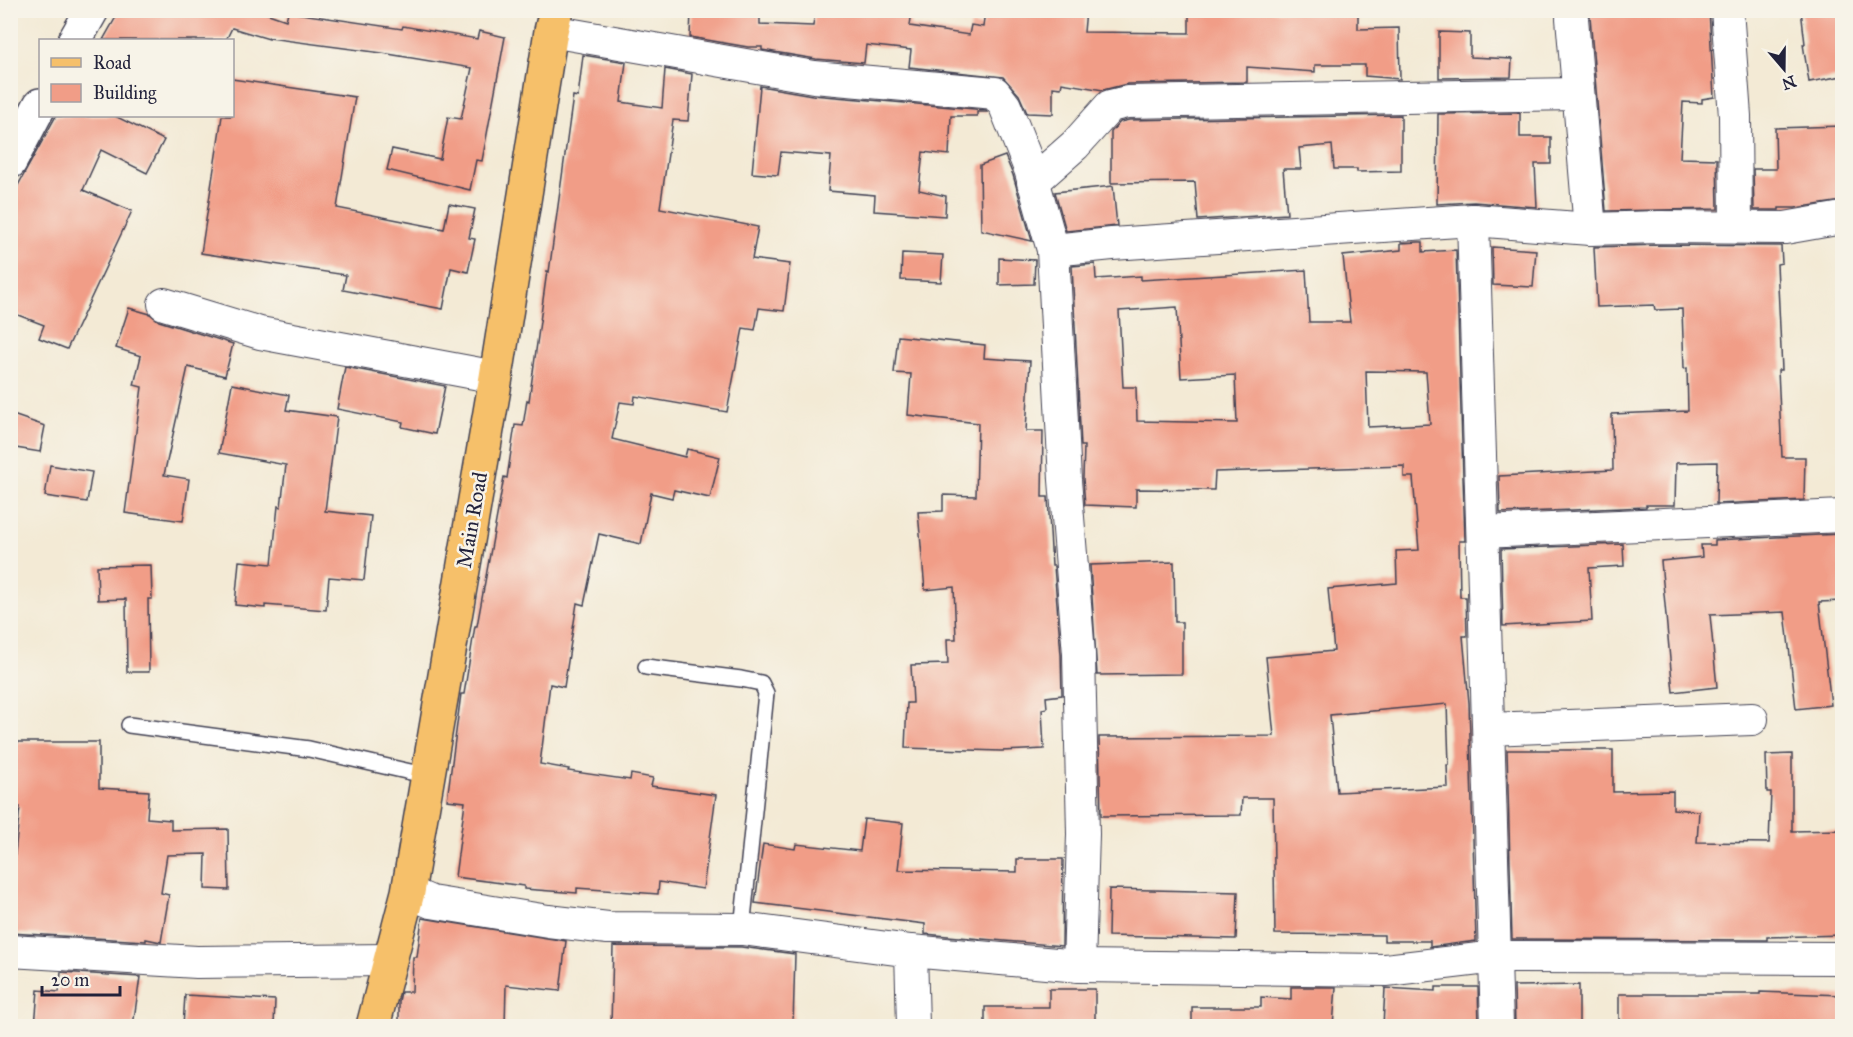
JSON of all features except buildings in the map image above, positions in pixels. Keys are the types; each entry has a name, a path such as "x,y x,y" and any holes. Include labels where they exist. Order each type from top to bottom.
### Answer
{"main road":[{"name":"Main Road","path":"373,1026 408,892 496,377 553,21"}],"street":[{"path":"76,39 92,10"},
{"path":"1727,10 1736,116 1736,227"},
{"path":"1572,18 1590,229"},
{"path":"553,21 814,77 995,93 1005,106 1030,169 1053,250 1065,480 1079,665 1083,834 1078,966"},
{"path":"1033,182 1075,146 1110,106 1127,102 1577,94"},
{"path":"10,162 39,107"},
{"path":"1053,250 1473,220 1590,229 1785,228 1842,218"},
{"path":"1473,220 1497,1026"},
{"path":"164,304 260,333 496,377"},
{"path":"1483,532 1842,516"},
{"path":"1489,729 1752,719"},
{"path":"408,892 431,902 608,928 742,929 911,951 1078,966 1386,970 1496,957 1842,958"},
{"path":"10,951 197,962 389,960"},
{"path":"911,951 913,1026"}],"lane":[{"path":"646,667 760,683 766,693 742,929"},
{"path":"129,725 309,749 428,776"}]}
